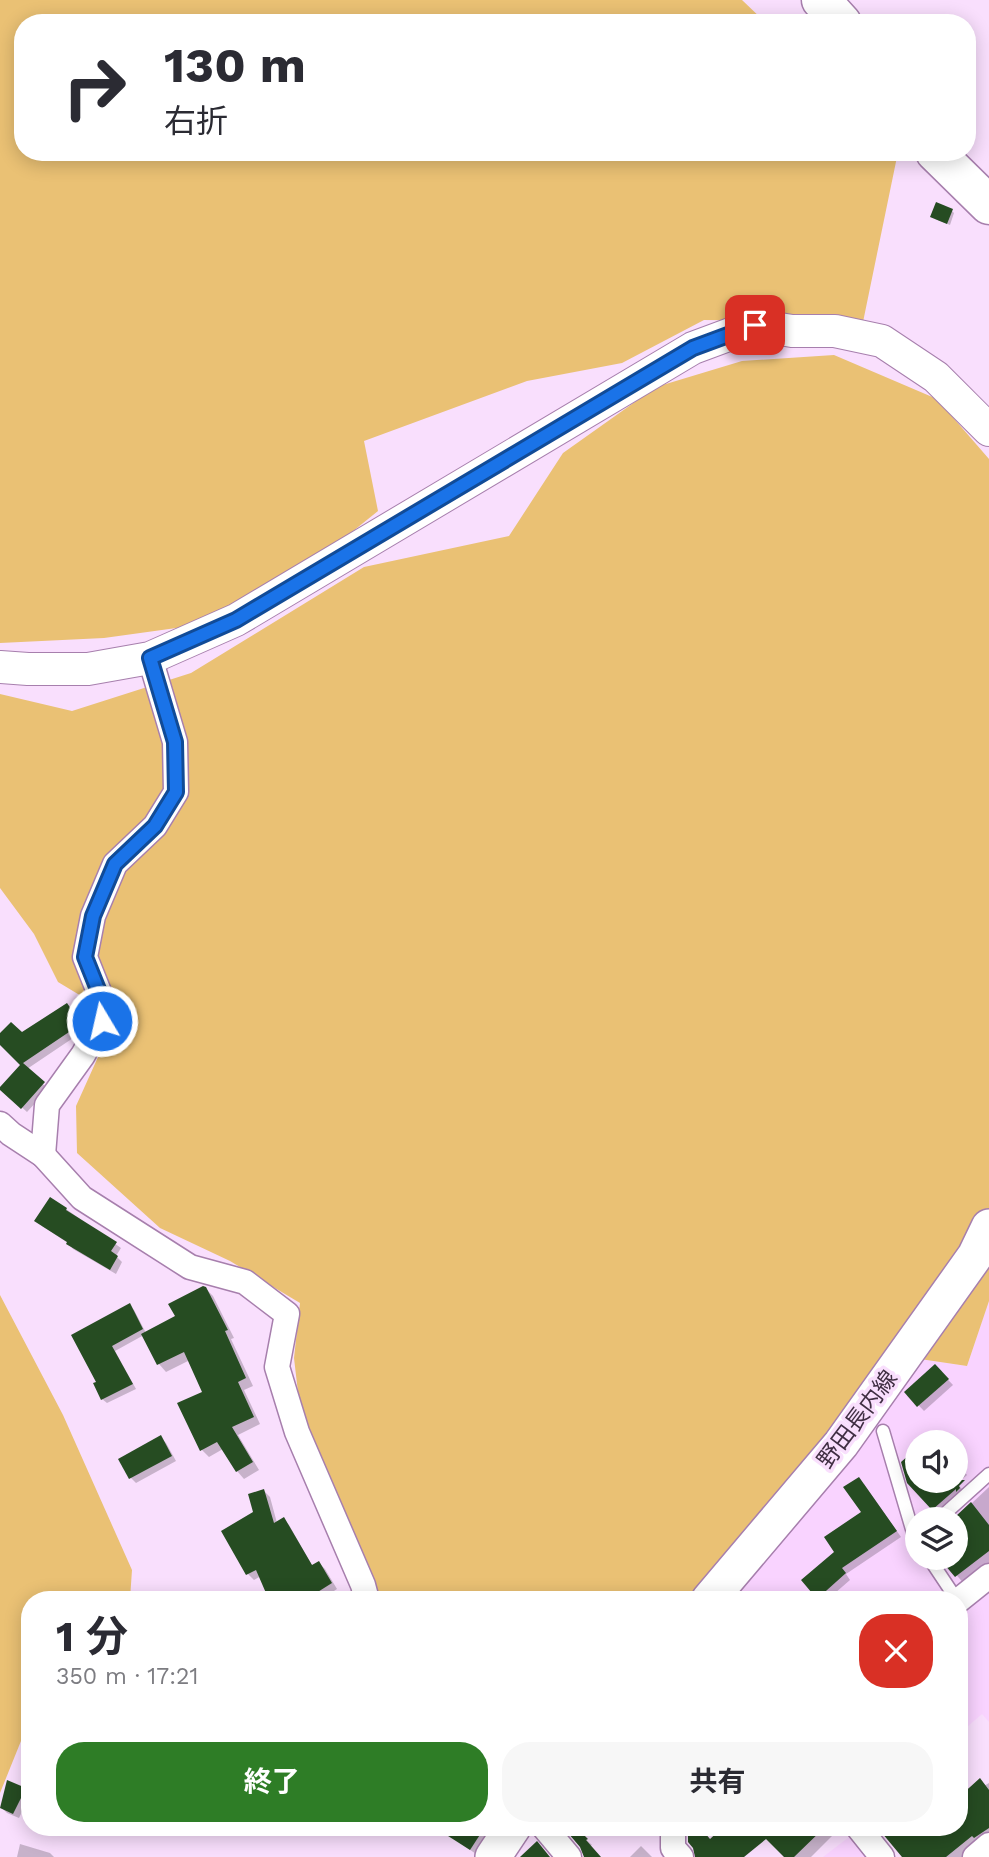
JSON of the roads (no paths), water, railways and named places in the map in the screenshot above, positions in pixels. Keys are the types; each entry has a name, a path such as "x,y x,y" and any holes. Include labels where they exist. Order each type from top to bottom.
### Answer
{"highway":[{"path":"790,0 802,14"},
{"path":"821,0 834,14"},
{"path":"976,160 989,172"},
{"path":"944,161 989,205"}],"main road":[{"name":"野田長内線","path":"717,1591 841,1444 984,1251"},
{"path":"493,1857 507,1836"}],"street":[{"path":"0,667 88,669 150,658 236,620 693,348 755,325 792,331 835,331 882,341 936,377 989,430"},
{"path":"43,1155 47,1105 83,1055 102,1021 99,992 85,957 93,916 115,864 155,826 176,792 175,742 150,658"},
{"path":"0,1124 43,1155 82,1198 190,1267 245,1282 287,1314 277,1367 296,1432 365,1591"},
{"path":"968,1592 989,1576"},
{"path":"552,1836 569,1857"},
{"path":"673,1836 673,1848 681,1857"},
{"path":"865,1836 882,1857"},
{"path":"975,1857 989,1845"}],"lane":[{"path":"883,1431 907,1507"},
{"path":"952,1507 989,1474"},
{"path":"937,1570 952,1591"}]}
